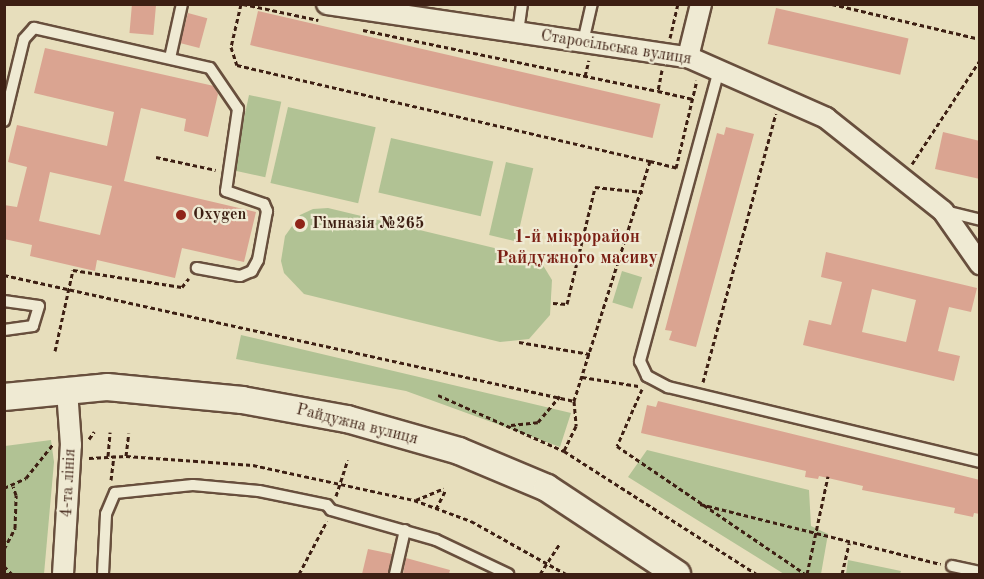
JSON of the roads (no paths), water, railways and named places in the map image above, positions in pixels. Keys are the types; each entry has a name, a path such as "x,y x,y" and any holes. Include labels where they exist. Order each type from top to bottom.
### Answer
{"street":[{"path":"694,60 701,4"},
{"name":"Старосільська вулиця","path":"326,13 518,32 694,60 826,118 943,211 980,264"},
{"name":"Райдужна вулиця","path":"4,397 107,387 242,400 347,420 459,451 547,488 677,574"},
{"name":"4-та лінія","path":"63,574 71,445 68,391"}],"lane":[{"path":"170,58 182,4"},
{"path":"518,32 522,4"},
{"path":"582,42 592,4"},
{"path":"4,121 24,39 34,28 210,68 237,104 225,186 230,194 266,206 258,260 252,271 240,276 197,268"},
{"path":"719,70 640,361 647,376 668,387 980,462"},
{"path":"943,211 980,220"},
{"path":"4,301 39,306 33,326 4,330"},
{"path":"103,574 106,514 115,493 193,485 259,491 327,505 332,510 405,530 482,559 508,574"},
{"path":"395,574 405,530"},
{"path":"952,566 980,572"}],"place":[{"name":"Oxygen","path":"181,215"},
{"name":"Гімназія №265","path":"300,224"}],"district":[{"name":"1-й мікрорайон Райдужного масиву","path":"577,248"}]}
